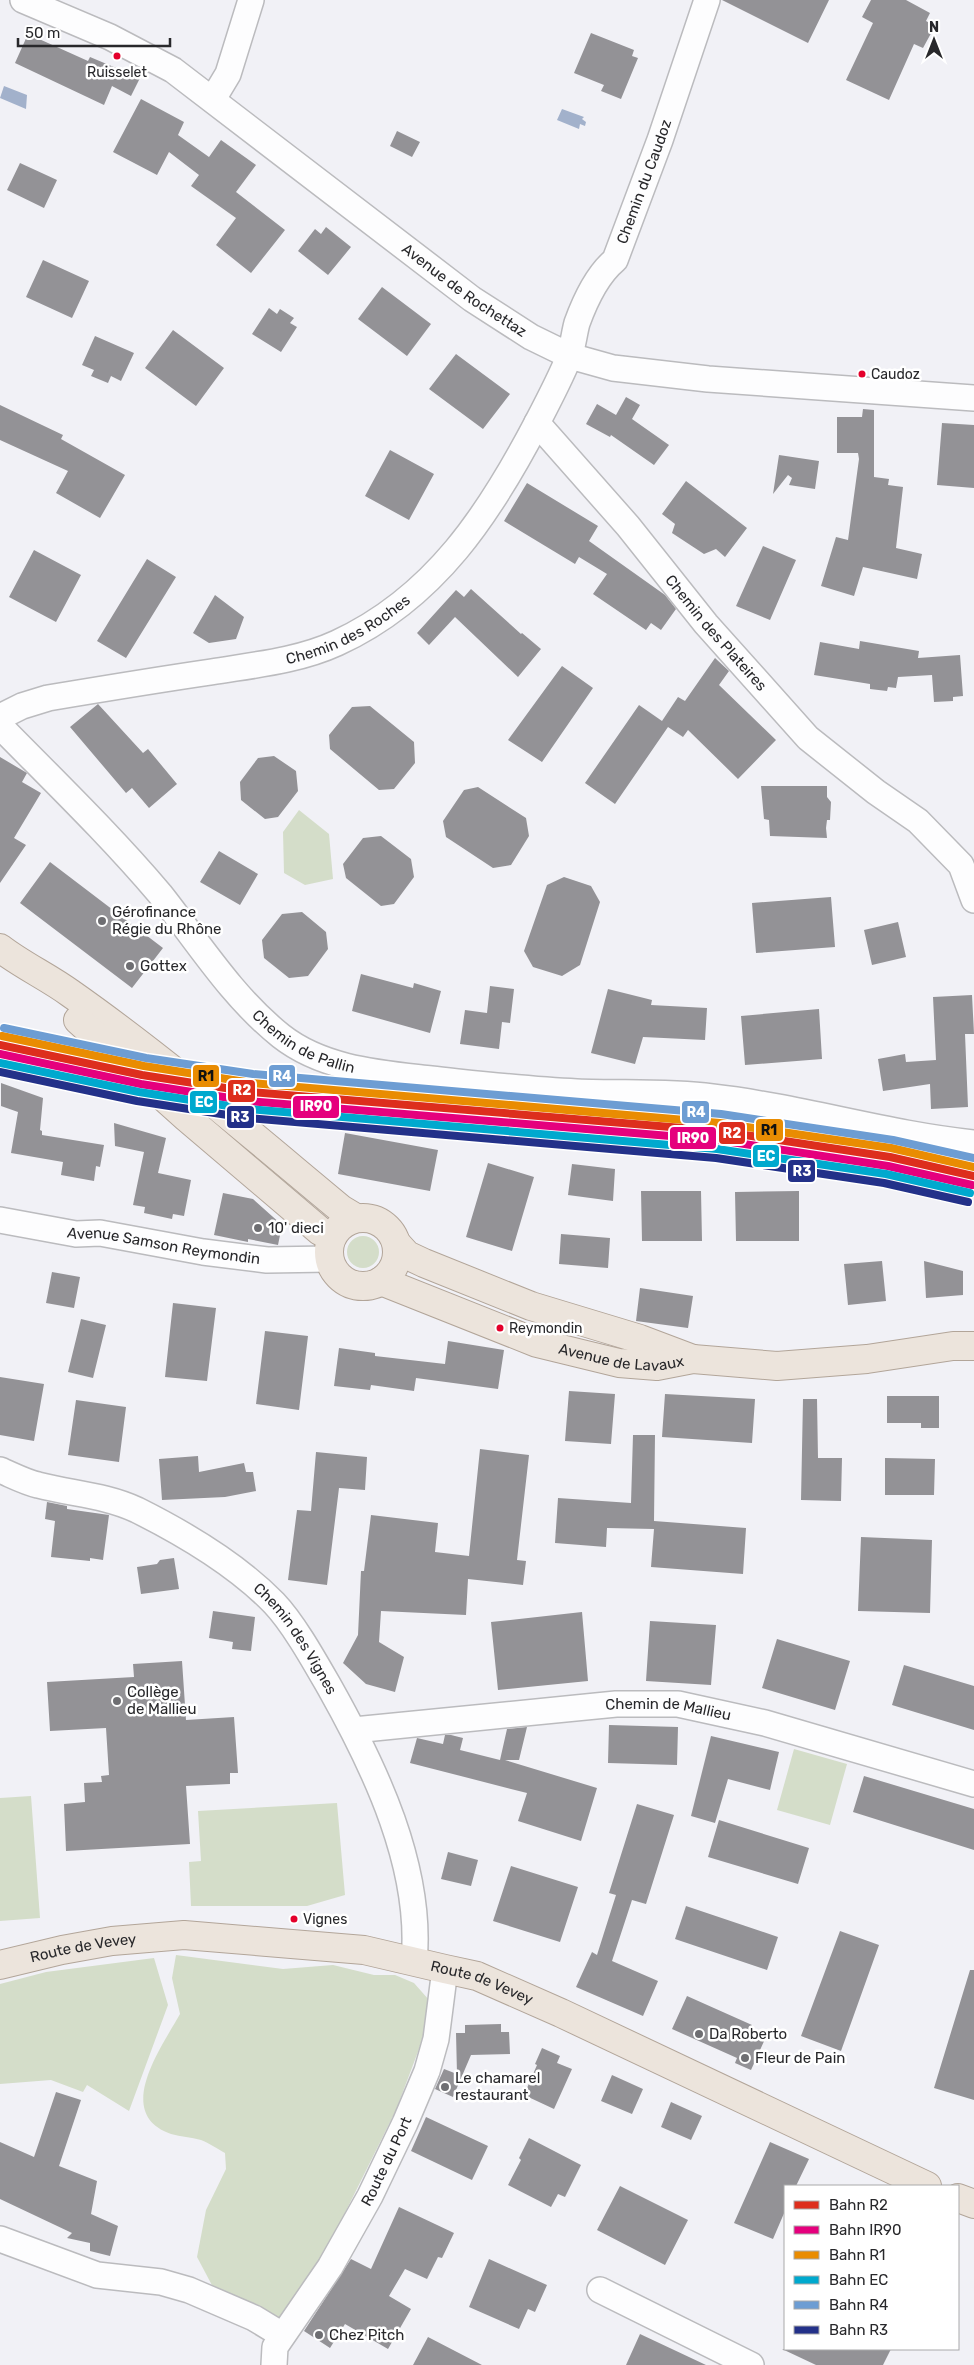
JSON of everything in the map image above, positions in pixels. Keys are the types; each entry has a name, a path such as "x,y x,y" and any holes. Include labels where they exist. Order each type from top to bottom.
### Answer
{"main road":[{"path":"0,948 22,964 69,992 221,1110 341,1209 356,1218 377,1220 393,1234 397,1244 398,1255 395,1265 382,1281 371,1286 360,1287 349,1284 332,1269 330,1248 320,1231 186,1117 49,994 22,964"},
{"path":"330,1248 342,1225 356,1218"},
{"name":"Avenue de Lavaux","path":"397,1244 407,1255 424,1263 531,1306 640,1339 693,1359"},
{"name":"Avenue de Lavaux","path":"382,1281 560,1350 619,1363 657,1366 693,1359 776,1366 867,1359 953,1346 974,1346"},
{"name":"Route de Vevey","path":"0,1965 62,1950 112,1941 184,1935 364,1950 444,1968 477,1976 925,2185"},
{"path":"959,2198 974,2204"}],"street":[{"name":"Avenue de Rochettaz","path":"23,0 118,41 173,70 472,299 531,337 570,356 613,368 708,380 974,398"},
{"path":"213,100 228,74 251,0"},
{"name":"Chemin du Caudoz","path":"570,356 577,323 602,271 615,260 660,140 707,0"},
{"name":"Chemin des Roches","path":"0,717 22,706 48,698 279,661 336,644 373,624 425,584 454,555 487,510 537,423 570,356"},
{"name":"Chemin des Plateires","path":"537,423 628,526 706,624 808,738 876,792 918,822 961,865 974,900"},
{"name":"Chemin de Pallin","path":"0,726 123,852 235,990 281,1036 326,1062 376,1073 576,1092 670,1092 714,1097 764,1104 924,1138 974,1143"},
{"name":"Avenue Samson Reymondin","path":"0,1220 76,1234 100,1233 203,1252 267,1260 330,1248"},
{"name":"Chemin des Vignes","path":"0,1470 36,1485 112,1500 189,1539 254,1584 278,1608 354,1730 382,1790 396,1831 415,1908 416,1941 414,1962"},
{"name":"Chemin de Mallieu","path":"354,1730 616,1704 678,1704 765,1723 974,1784"},
{"name":"Route du Port","path":"274,2365 276,2347 282,2335 330,2268 370,2196 405,2123 426,2071 436,2039 444,1968"},
{"path":"0,2240 97,2275 161,2282 189,2290 254,2318 282,2335"},
{"path":"600,2290 751,2365"}],"green space":[{"path":"299,810 329,834 333,879 305,885 284,873 283,832"},
{"path":"363,1236 375,1240 379,1252 375,1264 363,1268 351,1264 347,1252 351,1240"},
{"path":"794,1749 847,1764 830,1825 777,1810"},
{"path":"31,1796 40,1918 0,1921 0,1798"},
{"path":"337,1803 345,1895 307,1906 191,1906 189,1862 201,1861 198,1811"},
{"path":"176,1955 283,1969 333,1965 374,1975 395,1975 414,1983 429,2000 428,2019 419,2049 396,2110 331,2241 278,2322 214,2289 197,2257 206,2210 226,2169 225,2153 201,2140 171,2134 154,2124 145,2112 143,2096 147,2079 162,2044 180,2014 172,1978"},
{"path":"154,1958 168,2005 129,2111 87,2085 83,2092 51,2080 0,2084 0,1984 46,1972"}],"water":[{"path":"4,86 27,95 26,109 0,98"},
{"path":"562,109 584,117 582,119 586,122 585,126 580,124 579,129 557,120"}],"building":[{"path":"722,0 829,0 808,43"},
{"path":"871,0 906,0 930,13 926,21 935,26 923,48 914,44 889,100 846,80 873,23 862,17"},
{"path":"591,33 634,50 632,56 638,58 621,99 601,91 604,85 574,73"},
{"path":"28,34 88,61 90,57 140,78 131,96 112,86 104,105 15,63"},
{"path":"141,99 184,122 178,135 209,157 221,140 256,165 236,192 285,230 251,273 216,245 236,218 191,186 199,175 169,152 157,175 113,152"},
{"path":"397,131 420,142 412,157 390,146"},
{"path":"20,163 57,180 44,208 7,190"},
{"path":"326,227 351,247 328,275 298,251 315,229 321,234"},
{"path":"43,260 89,281 72,318 26,297"},
{"path":"382,287 431,324 407,356 358,319"},
{"path":"269,308 277,314 280,309 294,318 290,323 297,327 281,352 252,334"},
{"path":"173,330 224,368 196,406 145,368"},
{"path":"95,336 134,353 121,381 111,376 108,383 91,376 94,370 82,365"},
{"path":"456,354 510,394 483,429 429,389"},
{"path":"626,397 640,405 632,419 669,445 654,465 611,435 610,437 586,424 597,404 616,415"},
{"path":"0,405 63,435 61,439 125,475 100,518 56,493 68,471 0,440"},
{"path":"863,409 874,410 874,477 889,479 888,485 903,487 896,548 922,554 917,579 863,567 854,596 821,586 836,537 848,540 859,459 858,453 837,453 837,417 862,417"},
{"path":"942,423 974,425 974,488 937,485"},
{"path":"390,450 434,474 409,520 365,496"},
{"path":"779,455 819,461 815,489 789,485 792,478 788,475 773,494"},
{"path":"686,481 747,528 725,557 716,549 704,554 672,533 675,524 662,514"},
{"path":"527,483 598,526 589,541 665,595 676,609 661,630 651,623 646,630 593,594 607,574 579,557 575,564 504,521"},
{"path":"763,546 796,560 770,620 736,606"},
{"path":"34,550 81,575 56,622 9,597"},
{"path":"147,559 176,577 126,658 97,641"},
{"path":"471,589 521,634 541,649 518,677 455,617 429,645 417,633 456,590 464,597"},
{"path":"215,595 244,617 236,639 209,643 193,633"},
{"path":"860,641 919,651 918,658 960,655 963,696 953,697 953,701 934,702 932,675 898,677 896,688 888,687 887,691 870,689 870,684 814,675 820,642 859,649"},
{"path":"715,658 729,671 719,685 776,740 738,779 688,730 683,737 668,727 615,804 585,783 639,705 662,721 678,697 685,701"},
{"path":"562,666 593,688 542,762 508,740"},
{"path":"98,704 143,753 148,749 177,784 149,808 132,788 126,793 70,727"},
{"path":"370,706 414,742 415,763 394,789 379,790 330,749 329,735 352,707"},
{"path":"274,756 296,771 298,791 278,817 265,819 241,800 240,782 258,758"},
{"path":"0,757 27,773 22,782 41,793 14,838 26,845 0,883"},
{"path":"761,786 827,786 827,797 831,802 830,820 827,820 826,828 827,838 770,836 769,820 764,819"},
{"path":"478,787 526,818 529,836 511,865 493,868 446,837 443,821 464,790"},
{"path":"381,836 411,859 414,877 394,904 381,906 346,878 343,864 363,838"},
{"path":"219,851 258,874 240,905 200,882"},
{"path":"50,862 163,948 132,988 20,903"},
{"path":"564,877 591,886 600,902 580,965 562,976 533,967 524,951 547,885"},
{"path":"831,897 835,947 756,953 752,903"},
{"path":"302,912 326,932 328,949 308,976 289,978 264,958 262,940 282,914"},
{"path":"898,922 906,957 872,965 864,930"},
{"path":"361,974 413,988 414,983 441,991 430,1033 352,1011"},
{"path":"490,986 514,989 510,1023 502,1022 499,1049 460,1044 465,1010 487,1013"},
{"path":"608,989 652,1000 651,1005 707,1008 705,1040 643,1037 635,1064 591,1053"},
{"path":"972,995 974,1034 965,1034 968,1107 931,1109 930,1084 883,1091 878,1059 905,1054 906,1062 936,1060 933,997"},
{"path":"819,1009 822,1059 745,1065 741,1016"},
{"path":"1,1083 43,1098 40,1130 42,1135 104,1145 100,1167 96,1166 94,1181 61,1175 63,1162 11,1153 18,1112 1,1106"},
{"path":"114,1123 166,1138 158,1173 191,1180 184,1216 173,1214 172,1219 144,1213 145,1207 133,1205 144,1152 115,1146"},
{"path":"345,1133 438,1150 430,1191 338,1174"},
{"path":"488,1163 534,1177 512,1251 466,1237"},
{"path":"572,1164 615,1169 613,1201 568,1195"},
{"path":"641,1191 701,1191 702,1241 642,1241"},
{"path":"799,1191 799,1241 736,1241 735,1192"},
{"path":"223,1193 253,1199 282,1225 278,1245 248,1239 248,1242 214,1235"},
{"path":"561,1234 610,1238 608,1268 559,1264"},
{"path":"882,1261 886,1301 848,1305 844,1264"},
{"path":"924,1261 963,1271 963,1295 926,1298"},
{"path":"52,1272 80,1277 74,1308 46,1303"},
{"path":"640,1288 693,1296 688,1328 636,1321"},
{"path":"173,1303 216,1308 207,1381 165,1377"},
{"path":"81,1319 106,1325 93,1378 68,1372"},
{"path":"265,1331 308,1336 299,1410 256,1404"},
{"path":"448,1341 504,1350 498,1389 416,1378 414,1391 371,1385 370,1390 334,1386 339,1348 375,1353 375,1356 445,1364"},
{"path":"0,1377 44,1384 34,1441 0,1435"},
{"path":"569,1391 615,1394 611,1444 565,1441"},
{"path":"665,1394 755,1399 752,1443 662,1437"},
{"path":"887,1396 939,1396 939,1428 921,1428 921,1423 887,1423"},
{"path":"803,1399 817,1399 818,1458 842,1458 841,1501 801,1500"},
{"path":"76,1400 126,1407 119,1462 68,1455"},
{"path":"633,1435 655,1435 654,1521 746,1528 743,1574 651,1567 654,1529 607,1528 606,1547 555,1543 558,1498 631,1503"},
{"path":"480,1449 529,1455 517,1560 526,1561 523,1585 468,1579 466,1615 381,1611 379,1642 404,1657 395,1692 366,1684 343,1663 358,1635 361,1571 364,1571 371,1515 438,1523 435,1552 469,1556"},
{"path":"316,1452 367,1457 365,1490 339,1488 327,1585 288,1580 297,1510 311,1511"},
{"path":"198,1456 199,1472 244,1463 246,1472 253,1472 256,1491 225,1497 162,1500 159,1459"},
{"path":"885,1458 935,1459 934,1495 885,1495"},
{"path":"47,1502 67,1506 67,1509 109,1515 103,1560 90,1558 90,1561 51,1557 55,1521 45,1519"},
{"path":"861,1537 932,1540 930,1613 858,1611"},
{"path":"174,1558 179,1589 141,1594 137,1567 157,1564 160,1560"},
{"path":"213,1611 255,1617 251,1651 232,1649 233,1642 209,1638"},
{"path":"582,1612 588,1681 498,1690 491,1622"},
{"path":"650,1621 716,1625 711,1685 646,1681"},
{"path":"777,1639 850,1661 835,1710 762,1688"},
{"name":"Collège de Mallieu","path":"182,1661 186,1720 234,1717 238,1773 230,1773 230,1784 186,1786 190,1844 66,1851 64,1804 85,1802 84,1783 102,1782 101,1776 109,1775 106,1728 50,1731 47,1682 134,1677 133,1664"},
{"path":"904,1665 974,1686 974,1730 892,1705"},
{"path":"609,1725 678,1727 677,1765 608,1763"},
{"path":"527,1727 519,1760 505,1760 597,1788 581,1841 518,1821 527,1793 410,1763 417,1738 443,1744 445,1735 463,1738 460,1750 500,1760 507,1729"},
{"path":"711,1736 779,1752 770,1790 728,1779 715,1823 691,1816"},
{"path":"864,1776 974,1809 974,1850 853,1812"},
{"path":"637,1804 674,1815 646,1904 632,1900 612,1961 658,1981 643,2016 576,1987 592,1952 597,1955 616,1895 609,1893"},
{"path":"719,1820 809,1848 798,1884 708,1857"},
{"path":"448,1852 478,1860 471,1886 441,1879"},
{"path":"511,1866 578,1887 560,1942 493,1921"},
{"path":"686,1906 778,1937 767,1970 675,1939"},
{"path":"840,1931 879,1945 841,2051 801,2036"},
{"path":"970,1970 974,1970 974,2100 934,2088"},
{"path":"687,1996 752,2025 749,2031 765,2039 751,2070 735,2063 737,2058 672,2029"},
{"path":"501,2024 501,2032 509,2032 510,2054 471,2055 453,2097 435,2089 444,2069 457,2074 456,2033 465,2033 465,2025"},
{"path":"542,2048 560,2056 557,2063 572,2069 554,2109 524,2095"},
{"path":"612,2075 643,2089 632,2114 601,2101"},
{"path":"56,2092 81,2100 59,2166 97,2181 91,2214 118,2226 110,2256 90,2251 90,2243 67,2238 72,2233 0,2199 0,2142 34,2157"},
{"path":"671,2102 702,2116 691,2140 661,2127"},
{"path":"426,2117 488,2146 472,2180 411,2151"},
{"path":"529,2138 581,2165 565,2197 558,2194 551,2207 508,2185 521,2160 519,2158"},
{"path":"770,2142 809,2159 796,2185 784,2185 784,2213 773,2239 734,2223"},
{"path":"620,2186 688,2220 665,2265 597,2230"},
{"path":"399,2207 454,2233 442,2258 438,2257 427,2279 405,2269 389,2296 411,2309 388,2349 345,2324 330,2348 304,2331 351,2259 371,2269"},
{"path":"489,2259 547,2285 535,2312 528,2309 519,2329 469,2307"},
{"path":"640,2334 706,2365 626,2365"},
{"path":"428,2337 482,2365 413,2365"},
{"path":"784,2350 890,2350 883,2365 816,2365"}],"rail line":[{"name":"R4","path":"4,1028 146,1058 253,1074 721,1114 893,1140 974,1158"},
{"name":"R1","path":"2,1036 144,1066 252,1083 720,1123 891,1148 974,1167"},
{"name":"R2","path":"0,1045 142,1075 251,1092 719,1131 890,1157 974,1176"},
{"name":"IR90","path":"0,1054 141,1084 249,1101 718,1140 888,1166 972,1185"},
{"name":"EC","path":"0,1063 139,1092 248,1109 717,1149 886,1174 970,1193"},
{"name":"R3","path":"0,1072 137,1101 247,1118 716,1158 884,1183 968,1202"}],"place":[{"name":"Ruisselet","path":"117,56"},
{"name":"Caudoz","path":"862,374"},
{"name":"Gérofinance Régie du Rhône","path":"102,921"},
{"name":"Gottex","path":"130,966"},
{"name":"10' dieci","path":"258,1228"},
{"name":"Reymondin","path":"500,1328"},
{"name":"Collège de Mallieu","path":"117,1701"},
{"name":"Vignes","path":"294,1919"},
{"name":"Da Roberto","path":"699,2034"},
{"name":"Fleur de Pain","path":"745,2058"},
{"name":"Le chamarel restaurant","path":"445,2087"},
{"name":"Chez Pitch","path":"319,2335"}]}
